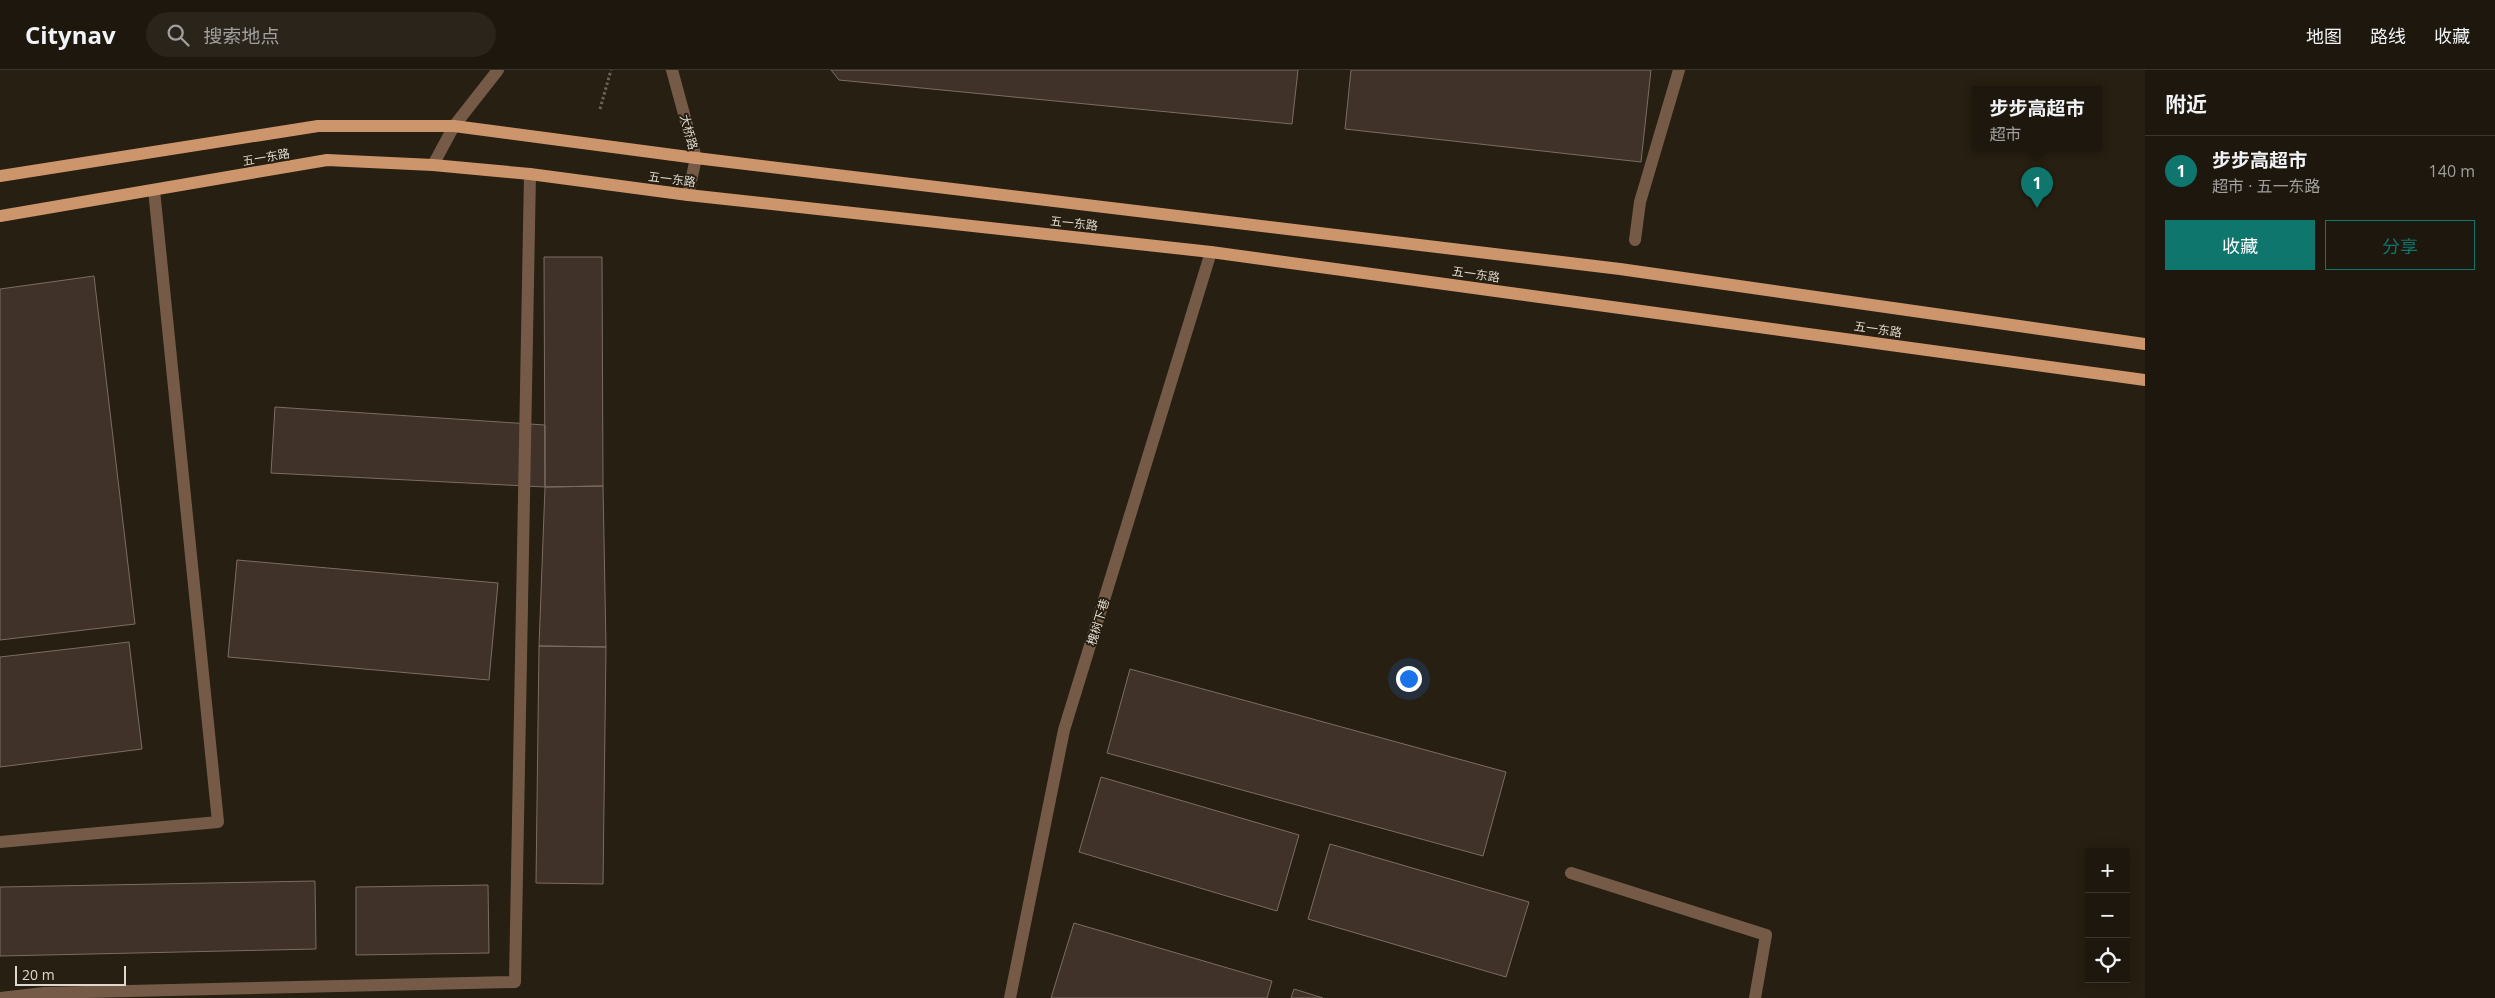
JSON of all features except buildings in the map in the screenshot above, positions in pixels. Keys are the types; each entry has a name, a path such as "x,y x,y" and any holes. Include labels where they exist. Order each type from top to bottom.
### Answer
{"main road":[{"name":"五一东路","path":"0,176 318,126 454,126 696,158 1620,269 2145,344"},
{"name":"五一东路","path":"0,216 327,160 433,165 530,174 688,195 1211,252 2145,380"}],"street":[{"path":"433,165 454,126 498,70"},
{"name":"大桥路","path":"672,70 696,158 688,195"},
{"path":"1635,240 1640,202 1678,70"},
{"path":"0,998 44,993 516,982 530,174"},
{"path":"0,842 218,822 154,190"},
{"name":"槐树下巷","path":"1010,998 1064,730 1211,252"},
{"path":"1571,873 1766,935 1755,998"}],"path":[{"path":"600,109 611,70"}],"place":[{"name":"步步高超市","path":"2037,208"}]}
